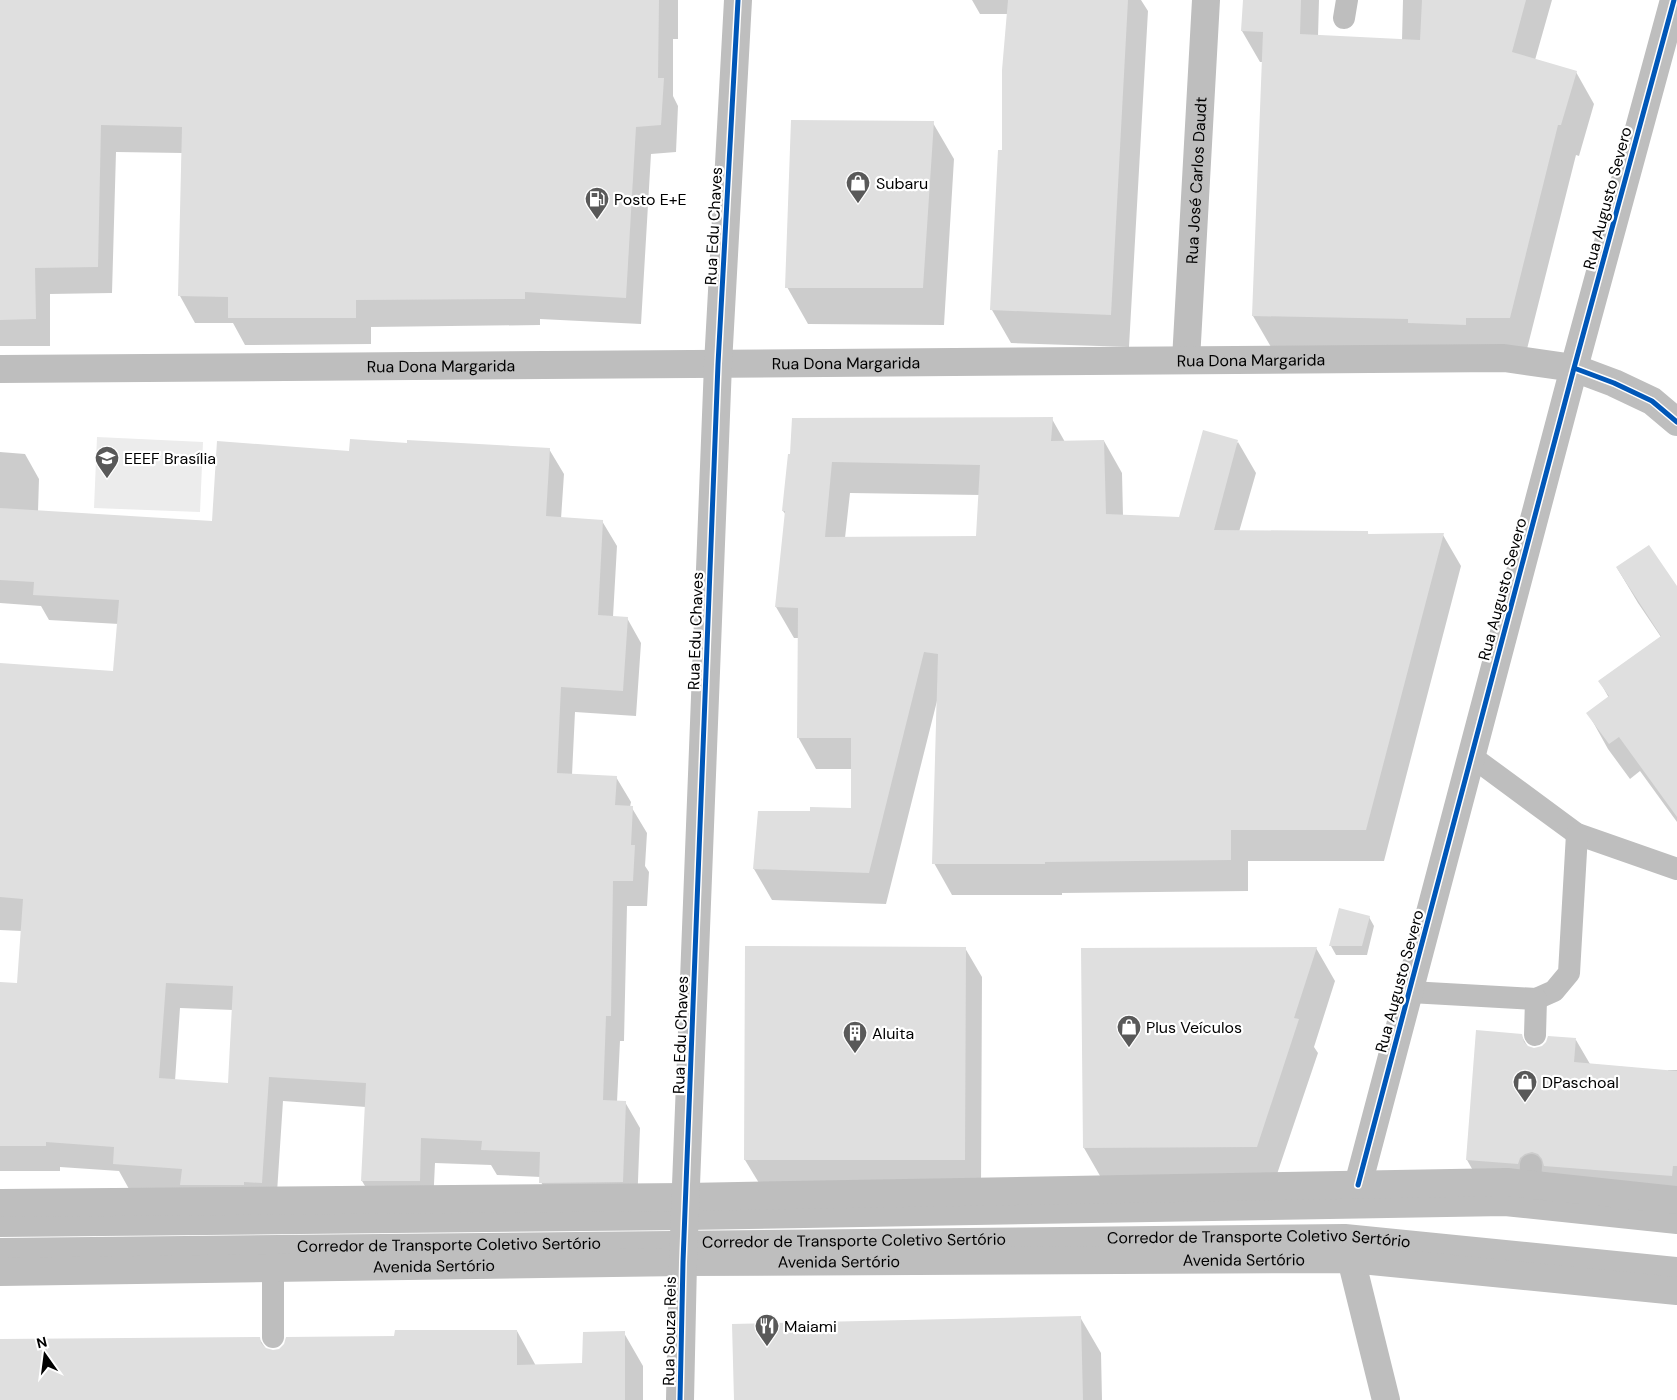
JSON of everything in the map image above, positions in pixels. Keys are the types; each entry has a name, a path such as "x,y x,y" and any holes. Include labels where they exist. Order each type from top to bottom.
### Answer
{"main road":[{"name":"Rua Edu Chaves","path":"685,1230 718,364 738,0"},
{"name":"Rua José Carlos Daudt","path":"1186,360 1206,0"},
{"name":"Rua Augusto Severo","path":"1356,1196 1574,368 1674,0"},
{"name":"Rua Dona Margarida","path":"0,369 1504,358 1574,368 1614,383 1652,401 1677,422"},
{"name":"Avenida Sertório","path":"0,1272 273,1268 685,1230 1356,1196 1507,1182 1530,1175 1677,1200"},
{"name":"Avenida Sertório","path":"0,1203 685,1230 1348,1247 1677,1291"},
{"name":"Rua Souza Reis","path":"680,1400 685,1230"},
{"path":"1348,1247 1386,1400"}],"lane":[{"path":"1472,756 1577,834 1677,869"},
{"path":"1410,992 1536,1000 1554,991 1569,973 1577,834"},
{"path":"1535,1035 1536,1000"},
{"path":"1356,1196 1505,1205 1677,1223"},
{"name":"Corredor de Transporte Coletivo Sertório","path":"0,1226 685,1230"},
{"name":"Corredor de Transporte Coletivo Sertório","path":"0,1249 685,1230"},
{"name":"Corredor de Transporte Coletivo Sertório","path":"1348,1247 1677,1268"},
{"path":"273,1268 273,1337"}],"shaded area":[{"path":"97,437 203,442 200,512 94,508"}],"building":[{"path":"0,0 659,0 658,78 664,78 661,125 636,127 626,298 525,292 525,299 356,300 356,318 228,318 228,297 178,296 182,127 101,125 98,267 35,268 36,319 0,320"},
{"path":"1008,0 1128,0 1111,315 990,310 998,150 1002,150 1002,70"},
{"path":"1243,0 1301,0 1300,34 1420,40 1422,0 1526,0 1512,52 1577,71 1561,125 1558,125 1510,318 1466,318 1466,325 1408,323 1408,319 1252,316 1263,32 1241,31"},
{"name":"Subaru","path":"791,120 934,121 923,288 785,288"},
{"path":"1053,417 1051,441 1104,440 1106,514 1179,517 1203,430 1238,440 1214,530 1368,531 1368,534 1444,533 1366,830 1231,830 1231,860 1045,862 1045,864 932,864 938,654 924,652 869,873 753,869 758,811 810,811 810,807 851,808 851,738 797,738 798,608 775,607 785,511 782,511 788,454 790,454 792,418","holes":["832,462 980,465 976,536 825,537"]},
{"path":"350,439 407,443 407,440 550,448 546,516 603,520 598,615 628,617 623,691 561,687 557,773 617,776 615,805 633,806 631,845 635,845 633,881 613,881 611,1016 606,1016 603,1100 626,1101 623,1182 539,1183 540,1152 481,1150 482,1141 421,1138 420,1181 361,1181 366,1083 269,1077 262,1183 244,1182 244,1185 180,1185 182,1169 113,1164 114,1147 46,1142 46,1146 0,1146 0,982 17,983 23,899 0,897 0,663 113,671 119,600 33,595 34,582 0,580 0,508 212,521 217,441 349,451","holes":["166,983 233,986 228,1083 159,1078"]},
{"path":"1649,545 1677,586 1677,817 1619,737 1609,744 1586,713 1609,696 1598,681 1661,636 1616,567"},
{"path":"1339,908 1370,916 1362,946 1329,946"},
{"name":"Aluita","path":"745,946 966,947 965,1160 744,1160"},
{"path":"1317,947 1294,1018 1299,1019 1257,1147 1083,1148 1081,948"},
{"name":"DPaschoal","path":"1476,1030 1522,1034 1524,1042 1534,1048 1542,1046 1548,1036 1576,1038 1574,1062 1677,1071 1677,1166 1673,1166 1672,1176 1544,1166 1538,1154 1532,1152 1520,1158 1518,1164 1466,1160"},
{"path":"1081,1316 1083,1400 734,1400 732,1324"},
{"path":"395,1330 517,1330 517,1365 582,1363 583,1332 625,1331 625,1400 0,1400 0,1339 260,1337 261,1343 266,1348 273,1350 279,1349 284,1344 286,1337 394,1336"}],"cycle path":[{"path":"680,1400 683,1262 718,364 738,0"},
{"path":"1358,1185 1574,368 1674,0"},
{"path":"1574,368 1614,383 1652,401 1677,422"}],"place":[{"name":"Subaru","path":"858,204"},
{"name":"Posto E+E","path":"597,220"},
{"name":"EEEF Brasília","path":"107,479"},
{"name":"Plus Veículos","path":"1129,1048"},
{"name":"Aluita","path":"855,1054"},
{"name":"DPaschoal","path":"1525,1103"},
{"name":"Maiami","path":"767,1347"}]}
